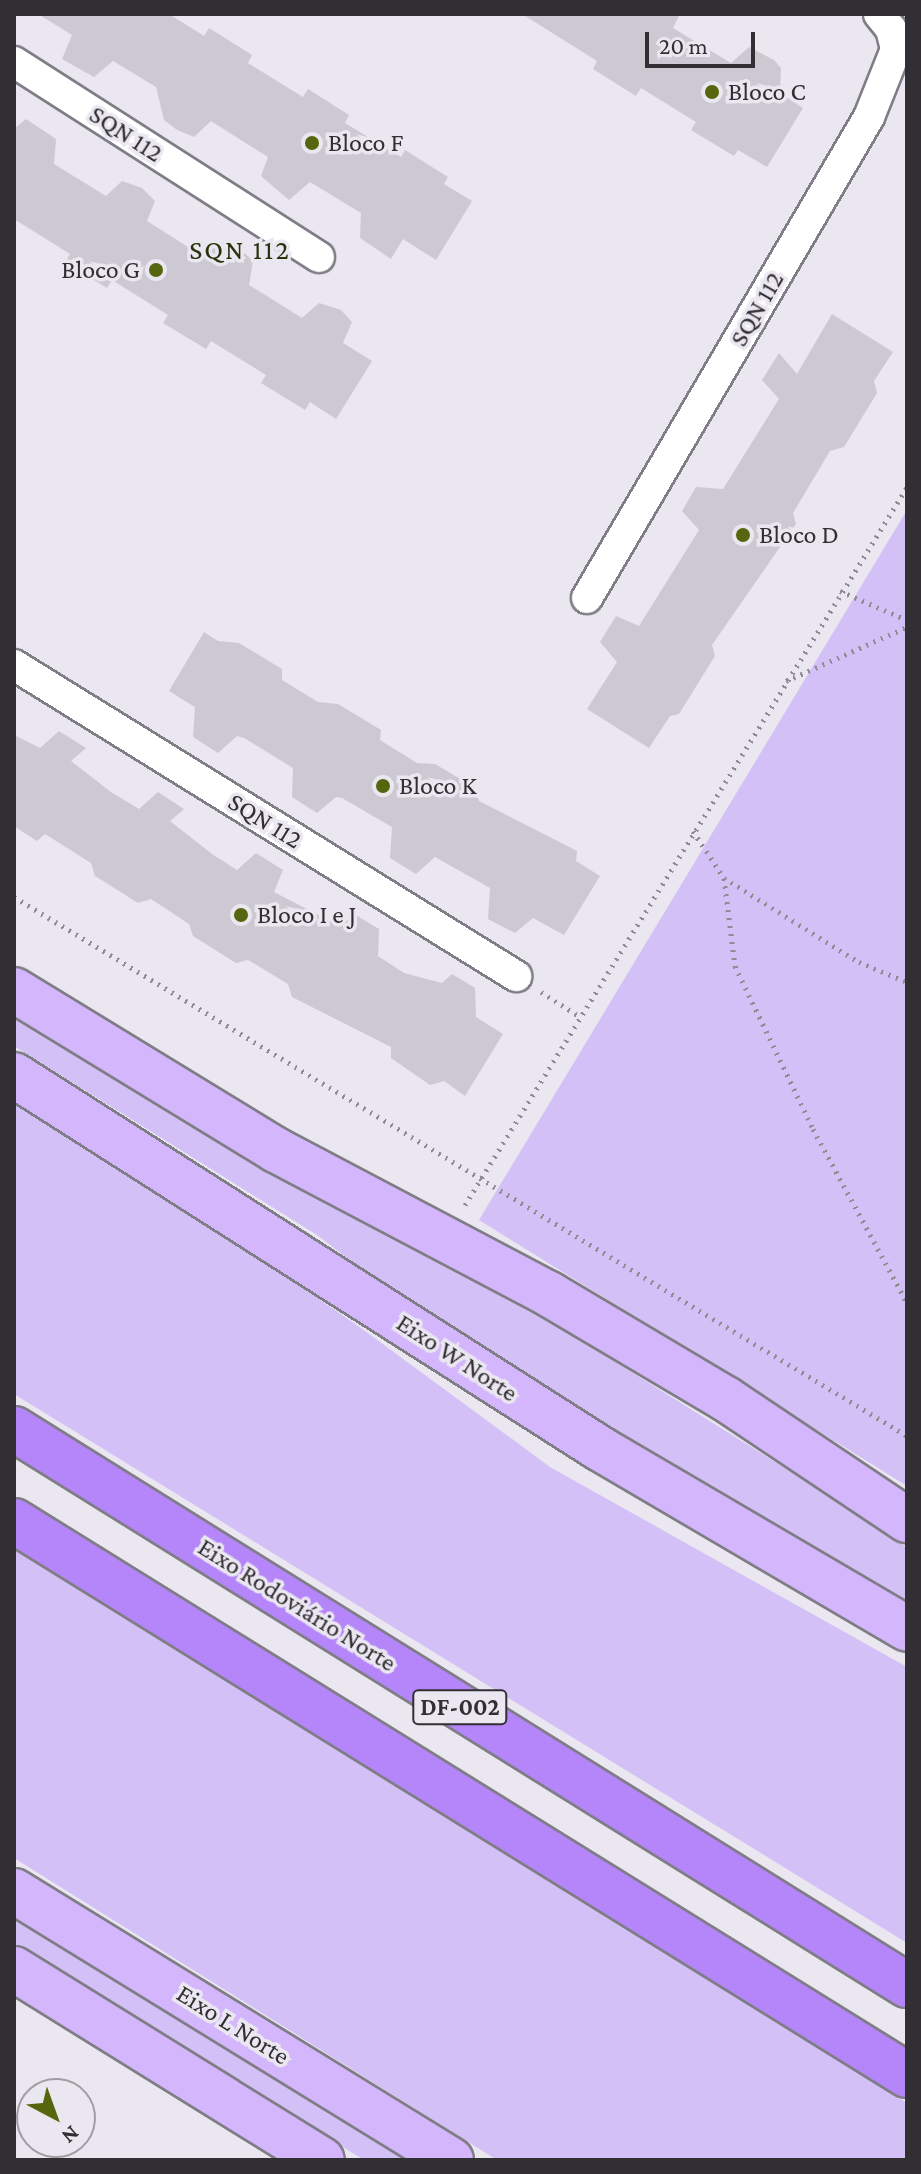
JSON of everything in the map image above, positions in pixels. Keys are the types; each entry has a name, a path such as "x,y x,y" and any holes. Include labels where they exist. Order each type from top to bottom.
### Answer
{"highway":[{"name":"Eixo Rodoviário Norte","path":"14,1429 907,1985"},
{"name":"DF-002","path":"14,1521 907,2075"}],"main road":[{"path":"14,990 276,1150 549,1294 726,1399 907,1520"},
{"name":"Eixo W Norte","path":"14,1075 599,1448 907,1629"},
{"name":"Eixo L Norte","path":"14,1891 451,2160"},
{"path":"14,1969 322,2160"}],"street":[{"name":"SQN 112","path":"587,598 869,117 896,49 891,29 879,14"},
{"name":"SQN 112","path":"14,62 319,257"},
{"name":"SQN 112","path":"14,665 516,976"}],"path":[{"path":"446,1240 579,1016 907,487"},
{"path":"840,591 907,620"},
{"path":"785,682 907,627"},
{"path":"693,831 724,878 859,962 907,982"},
{"path":"724,878 735,966 813,1129 907,1303"},
{"path":"14,897 482,1176 907,1436"},
{"path":"516,976 579,1016"}],"shaded area":[{"path":"907,510 907,1486 479,1220"},
{"path":"14,1009 478,1276 874,1524 907,1548 907,1608 578,1411 401,1299 317,1235 14,1046"},
{"path":"14,1089 361,1328 550,1467 907,1667 907,1943 14,1394"},
{"path":"14,1550 907,2103 907,2160 497,2160 14,1858"},
{"path":"14,1913 421,2160 364,2160 14,1944"}],"building":[{"name":"Bloco F","path":"38,14 169,14 204,36 209,28 252,55 248,63 303,97 308,89 349,115 345,123 401,157 405,150 448,177 444,184 472,201 436,260 403,239 391,259 360,238 361,213 310,182 289,200 261,176 268,157 211,121 194,137 177,130 164,120 156,87 113,61 94,77 62,59 72,35"},
{"name":"Bloco C","path":"522,14 680,14 673,28 731,63 749,47 774,60 781,68 780,93 803,108 767,167 738,150 734,156 691,130 696,122 641,88 636,96 593,69 597,61"},
{"name":"Bloco G","path":"26,119 56,139 54,164 106,196 122,181 142,188 155,201 147,221 204,257 220,242 238,247 253,261 249,285 302,318 319,303 341,310 352,322 343,343 372,361 336,419 310,402 305,410 261,383 266,375 211,341 206,349 163,323 168,315 112,280 107,288 65,262 70,254 14,219 14,129"},
{"name":"Bloco D","path":"832,314 893,352 874,381 877,393 844,447 830,451 793,513 796,524 712,645 715,656 679,714 670,716 649,748 587,709 617,662 600,642 616,616 639,626 699,530 682,511 696,487 723,489 779,399 762,380 779,353 797,374"},
{"name":"Bloco K","path":"204,632 218,641 239,643 282,669 282,680 318,702 338,704 381,730 380,740 417,763 435,764 474,787 479,801 577,851 576,861 600,876 564,935 533,918 515,933 488,919 490,888 435,857 416,874 390,858 392,827 342,798 336,797 317,813 292,797 293,768 244,738 237,736 218,753 193,737 195,707 169,691"},
{"name":"Bloco I e J","path":"59,731 86,748 71,761 139,809 158,792 184,809 170,821 237,870 256,853 283,870 274,892 340,926 354,914 379,929 378,956 404,973 442,983 452,974 475,988 476,1017 503,1034 465,1096 444,1081 430,1085 391,1058 391,1047 292,997 288,984 248,960 236,963 193,936 189,924 151,899 138,903 95,876 91,863 45,834 37,841 14,826 14,735 40,748"}],"place":[{"name":"Bloco C","path":"712,92"},
{"name":"Bloco F","path":"312,143"},
{"name":"Bloco G","path":"156,270"},
{"name":"Bloco D","path":"743,535"},
{"name":"Bloco K","path":"383,786"},
{"name":"Bloco I e J","path":"241,915"}],"district":[{"name":"SQN 112","path":"240,250"}]}
